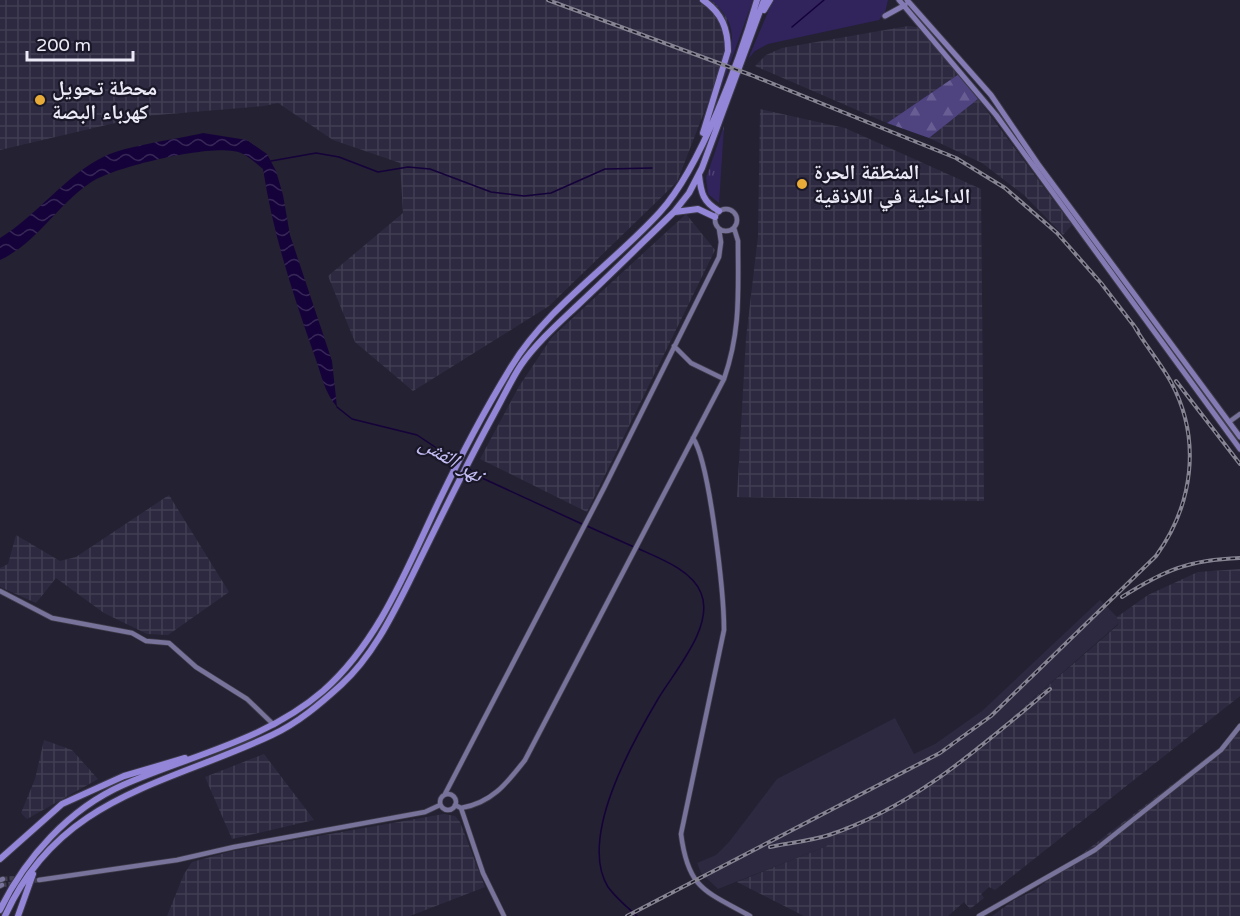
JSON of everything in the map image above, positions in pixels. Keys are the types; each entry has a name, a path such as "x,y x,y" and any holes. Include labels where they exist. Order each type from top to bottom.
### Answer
{"highway":[{"path":"700,145 728,51 726,26 713,6 703,0"},
{"path":"0,910 26,866 63,825 83,809 122,786 229,746 274,725 324,690 347,667 373,631 418,548 437,504 473,434 513,364 547,321 664,209 700,145 723,97 757,0"},
{"path":"6,916 17,892 62,836 101,807 126,794 274,734 306,715 344,683 367,656 391,618 480,439 521,365 546,336 674,212 699,174 764,0"},
{"path":"758,21 770,0"},
{"path":"699,174 703,197 717,214"},
{"path":"674,212 698,209 717,214"},
{"path":"0,858 62,804 87,791 124,776 229,746"},
{"path":"18,916 25,890 37,865"}],"main road":[{"path":"899,0 907,3 991,95 1038,164 1240,437"},
{"path":"885,16 907,3"},
{"path":"907,3 996,115 1240,449"}],"street":[{"path":"440,805 441,797 445,794 589,517 719,257 721,243 719,229 717,214 726,208 735,213 738,219 734,228 729,231 719,229"},
{"path":"455,805 461,808 478,806 489,799 525,760 724,379 735,346 737,324 738,241 734,228"},
{"path":"674,346 691,363 724,379"},
{"path":"1229,422 1240,414"},
{"path":"693,438 701,453 724,601 723,630 681,834 687,866 694,880 704,891 750,916"},
{"path":"0,591 52,618 132,633 146,641 169,643 196,668 247,699 274,725"},
{"path":"979,916 1095,850 1221,750 1240,726"},
{"path":"445,794 454,797 455,805"},
{"path":"440,805 449,810 455,805"},
{"path":"39,878 177,860 234,847 425,812 440,805"},
{"path":"461,808 483,873 504,916"}],"shaded area":[{"path":"0,0 713,0 726,11 731,43 677,182 549,306 413,391 355,342 328,276 403,213 400,163 333,140 278,103 145,116 0,150"},
{"path":"908,26 917,27 959,74 887,123 755,66 766,55 782,48"},
{"path":"978,99 1072,225 1063,235 1024,195 982,163 929,138"},
{"path":"760,109 845,128 981,189 984,501 737,497 746,338 758,236"},
{"path":"686,214 715,250 587,512 480,459 518,388 552,337"},
{"path":"169,495 229,592 168,635 147,634 104,613 56,578 36,603 0,587 0,568 8,564 16,535 60,561 76,557"},
{"path":"1240,569 1240,696 995,890 989,887 981,894 984,898 970,909 964,902 948,916 804,916 737,882 827,846 827,833 872,816 924,788 998,729 1118,625 1117,617 1148,595 1198,572"},
{"path":"1100,600 1117,617 1118,624 998,729 924,788 872,816 827,833 827,846 718,889 701,873 697,863 716,855 729,842 777,779 895,718 914,754 935,744 982,711"},
{"path":"1240,732 1240,916 992,916 1014,900 1035,890"},
{"path":"44,740 72,750 98,779 27,819 21,813 35,779"},
{"path":"264,754 314,820 232,839 205,777"},
{"path":"444,814 455,816 460,822 485,887 410,916 167,916 184,874 192,862 232,851"}],"green space":[{"path":"711,0 753,0 718,97 730,58 732,34 729,22"},
{"path":"773,0 888,0 885,13 879,20 768,44 755,51 748,59"},
{"path":"959,74 978,99 929,138 887,123"},
{"path":"724,126 719,203 708,194 706,178"}],"water":[{"path":"203,133 247,140 267,154 276,171 290,235 332,361 337,407 324,384 292,287 272,217 263,169 241,153 229,150 188,153 141,164 102,177 78,192 25,244 0,260 0,238 14,229 90,164 114,152"}],"waterway":[{"path":"792,27 824,0"},
{"path":"271,161 316,153 339,157 378,172 408,167 430,169 491,192 524,196 551,193 605,169 652,168"},
{"name":"نهر القش","path":"337,407 352,419 417,435 456,461"},
{"name":"نهر القش","path":"468,468 482,478 582,524"},
{"name":"نهر القش","path":"587,526 634,547"},
{"name":"نهر القش","path":"637,916 608,887 600,867 600,843 604,818 612,791 635,740 698,634 704,606 697,585 683,571 639,549"}],"tunnel":[{"path":"3,879 18,878"},
{"path":"2,885 39,880"}],"railway":[{"path":"548,0 751,75 956,158 1005,188 1057,233 1101,283 1138,331"},
{"path":"627,916 940,753 991,716 1156,556 1169,536 1185,494 1190,449 1181,404 1171,382 1133,324"},
{"path":"1176,381 1240,464"},
{"path":"1122,597 1178,568 1206,561 1240,558"},
{"path":"770,847 829,835 891,808 973,753 1050,689"}],"place":[{"name":"محطة تحويل كهرباء البصة","path":"40,100"},
{"name":"المنطقة الحرة الداخلية في اللاذقية","path":"802,184"}]}
